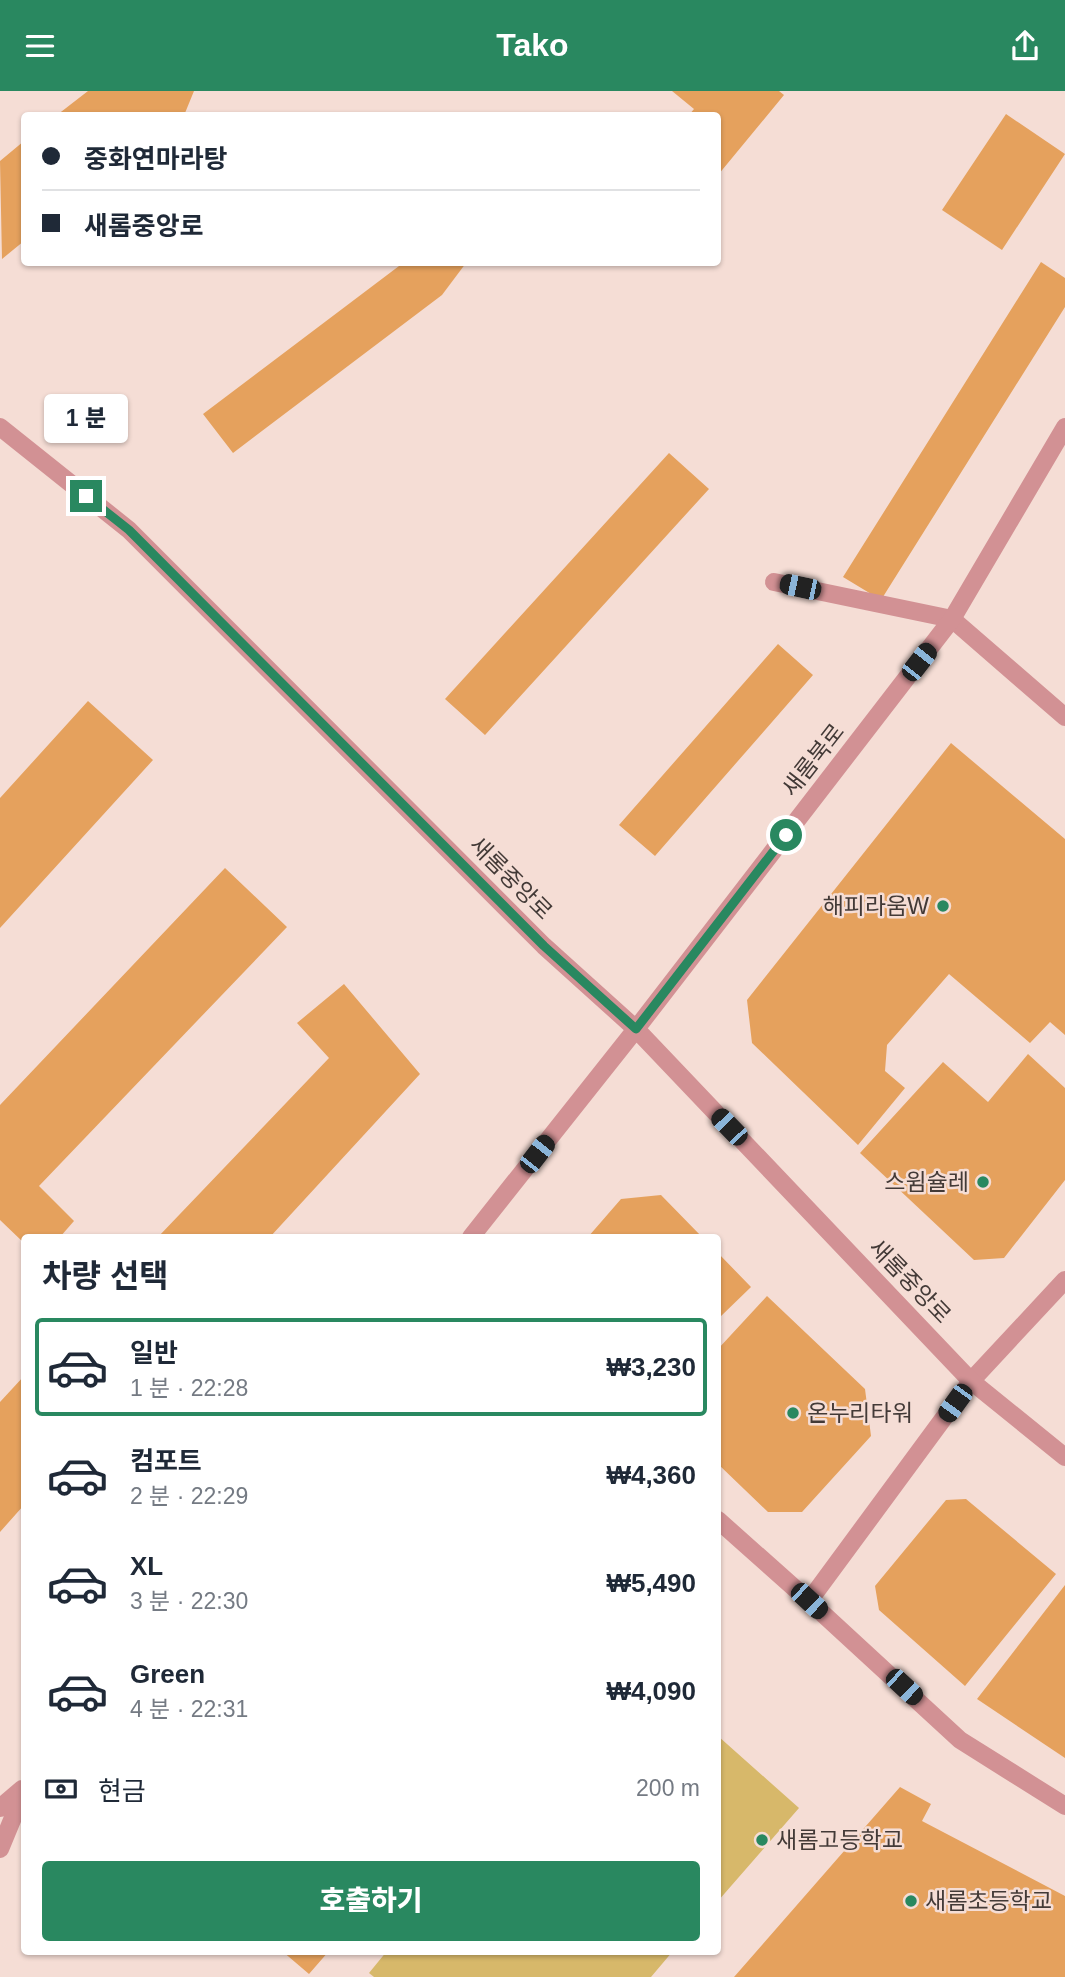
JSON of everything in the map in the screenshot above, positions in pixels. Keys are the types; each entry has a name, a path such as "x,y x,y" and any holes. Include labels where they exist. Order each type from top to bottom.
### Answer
{"street":[{"name":"새롬중앙로","path":"0,427 129,530 544,946 636,1029 971,1381 1065,1457"},
{"name":"새롬북로","path":"473,1234 636,1029 952,619 1065,427"},
{"path":"774,582 952,619 1065,717"},
{"path":"809,1601 971,1381 1065,1280"},
{"path":"721,1523 960,1739 1065,1805"},
{"path":"0,1808 21,1791"},
{"path":"0,1849 21,1796"}],"shaded area":[{"path":"721,1739 799,1808 721,1898"},
{"path":"384,1955 670,1955 651,1977 374,1977 369,1973"}],"building":[{"path":"88,91 194,91 185,112 61,112"},
{"path":"672,91 779,91 784,95 721,171 721,112 692,112 694,109"},
{"path":"1006,114 1065,154 1002,250 942,210"},
{"path":"21,144 21,243 2,259 0,161"},
{"path":"1041,262 1065,278 1065,307 881,600 843,577"},
{"path":"399,266 464,266 442,295 233,453 203,414"},
{"path":"669,453 709,489 485,735 445,699"},
{"path":"778,644 813,675 655,856 619,825"},
{"path":"88,701 153,760 0,928 0,798"},
{"name":"해피라움W","path":"951,743 1065,839 1065,1035 1050,1022 1030,1043 949,974 887,1045 885,1071 905,1088 858,1145 752,1043 747,1000"},
{"path":"225,868 287,927 39,1186 74,1221 63,1234 21,1234 21,1240 0,1220 0,1105"},
{"path":"344,984 420,1074 273,1234 161,1234 329,1058 297,1023"},
{"path":"1028,1054 1065,1088 1065,1180 1004,1258 974,1260 860,1153 943,1062 988,1102"},
{"path":"661,1195 699,1234 591,1234 621,1199"},
{"path":"721,1256 751,1287 721,1316"},
{"name":"온누리타워","path":"767,1296 865,1389 871,1436 802,1512 768,1512 721,1467 721,1346"},
{"path":"21,1379 21,1508 0,1532 0,1402"},
{"path":"966,1499 1056,1574 965,1686 879,1610 875,1586 946,1500"},
{"path":"1065,1585 1065,1758 977,1699"},
{"name":"새롬초등학교","path":"900,1787 931,1804 922,1821 1065,1896 1065,1977 734,1977"},
{"path":"287,1955 326,1955 309,1974"}],"place":[{"name":"해피라움W","path":"943,906"},
{"name":"스윔슐레","path":"983,1182"},
{"name":"온누리타워","path":"793,1413"},
{"name":"새롬고등학교","path":"762,1840"},
{"name":"새롬초등학교","path":"911,1901"}],"route":[{"path":"86,496 129,530 544,946 636,1029 786,835"}]}
